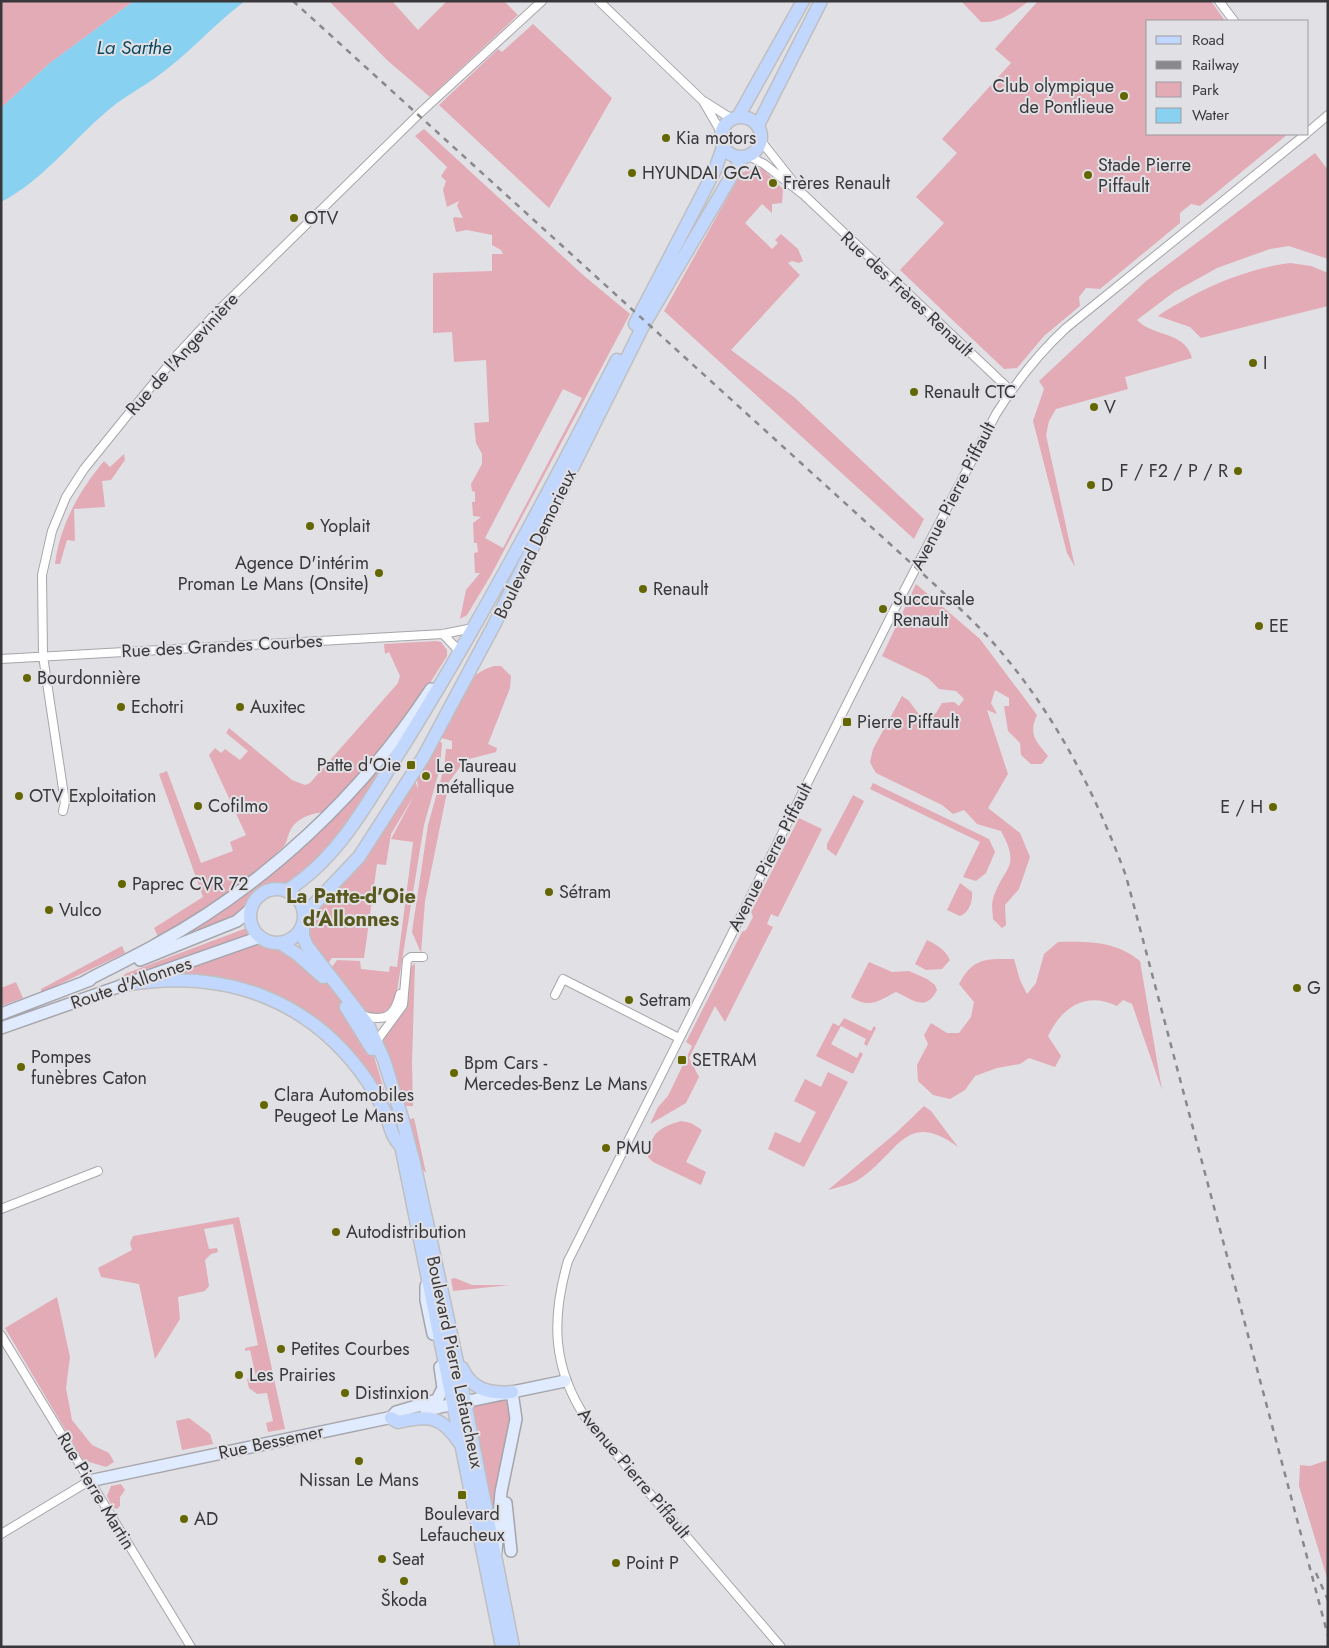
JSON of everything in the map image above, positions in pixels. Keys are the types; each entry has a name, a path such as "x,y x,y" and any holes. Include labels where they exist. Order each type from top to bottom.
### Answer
{"main road":[{"path":"735,118 802,1"},
{"path":"758,126 822,1"},
{"path":"735,118 749,118 758,126 762,141 757,151 746,157 733,156 723,147 721,132 726,123 735,118"},
{"name":"Boulevard Demorieux","path":"286,891 306,879 344,838 497,587 715,170 723,147"},
{"name":"Boulevard Demorieux","path":"304,920 359,857 424,756 493,627 643,326 746,157"},
{"path":"84,982 184,928 234,895 301,841 326,818 400,736 459,650 468,629 497,587"},
{"path":"286,891 299,899 304,920 294,937 280,943 269,942 260,938 250,922 251,909 256,899 264,892 286,891"},
{"name":"Route d'Allonnes","path":"1,1014 237,921 251,909"},
{"name":"Boulevard Pierre Lefaucheux","path":"304,920 303,936 307,946 363,1016 376,1042 384,1060 414,1162 456,1357 461,1447 502,1647"},
{"name":"Route d'Allonnes","path":"1,1028 260,938"},
{"name":"Boulevard Pierre Lefaucheux","path":"280,943 319,972 349,1010 372,1050 401,1146 427,1275 496,1560 514,1647"},
{"path":"124,985 149,981 193,980 224,983 257,993 283,1005 311,1024 343,1052 368,1082 384,1112 395,1141 401,1146"},
{"path":"427,1275 426,1300 440,1367 442,1391 435,1401 396,1412 389,1418 398,1422 426,1417 434,1418 450,1432 461,1447"},
{"path":"456,1357 466,1377 481,1389 491,1393 512,1392 516,1419 505,1466 496,1560"},
{"name":"Rue Bessemer","path":"90,1481 565,1381"},
{"path":"505,1466 505,1498 511,1552"}],"street":[{"name":"Rue de l'Angevinière","path":"63,811 65,802 43,656 42,576 52,531 66,497 84,469 177,355 219,310 420,113 542,1"},
{"path":"599,1 702,100 735,118"},
{"path":"1220,1 1233,20"},
{"path":"702,100 721,132"},
{"name":"Avenue Pierre Piffault","path":"1309,128 1328,115"},
{"name":"Avenue Pierre Piffault","path":"781,1647 587,1420 574,1400 565,1381 556,1330 558,1293 568,1260 892,614 996,414 1011,391 1045,348 1066,328 1301,135"},
{"name":"Rue des Frères Renault","path":"762,141 771,156 804,196"},
{"name":"Rue des Frères Renault","path":"746,157 764,164 804,196 1011,391"},
{"name":"Rue des Grandes Courbes","path":"1,659 443,634 468,629"},
{"path":"443,634 459,650"},
{"path":"376,1042 379,1035 400,1010 404,1000 407,960 411,957 423,957"},
{"path":"555,995 563,979 679,1038"},
{"path":"363,1016 377,1020 388,1016 396,1007 404,983"},
{"path":"1,1209 98,1171"},
{"name":"Rue Pierre Martin","path":"1,1335 191,1647"},
{"path":"1,1534 90,1481"}],"green space":[{"path":"1,1 134,1 50,63 1,108"},
{"path":"329,1 392,1 418,30 447,1 504,1 518,15 430,97 387,60"},
{"path":"961,1 1029,1 1000,19 981,22"},
{"name":"Stade Pierre Piffault","path":"1038,1 1211,1 1224,20 1146,20 1146,135 1287,135 1200,206 1191,204 1180,213 1180,223 1100,289 1086,288 1079,297 1080,306 1044,336 1017,368 1004,369 900,270 944,223 916,197 957,153 942,139 1011,63 995,49"},
{"path":"533,24 612,98 549,208 439,105 498,49 502,52"},
{"path":"424,129 583,275 630,314 491,575 467,615 460,619 466,590 480,573 475,573 474,553 478,552 477,543 474,543 473,523 481,517 473,516 472,502 475,502 475,492 472,491 471,484 482,464 482,454 476,443 474,423 489,422 486,360 454,362 452,332 433,333 433,273 492,271 492,254 503,254 501,250 492,245 492,235 467,230 456,232 454,217 463,218 457,206 459,201 447,207 443,190 446,181 441,176 447,167 415,136","holes":["563,389 582,398 503,548 485,538"]},
{"path":"1315,153 1328,170 1328,259 1289,246 1270,249 1217,268 1174,292 1137,320 1151,329 1183,343 1192,358 1125,377 1128,389 1056,409 1049,421 1046,435 1075,567 1067,553 1033,421 1044,389 1039,381 1145,282"},
{"path":"762,168 783,189 782,203 772,204 772,213 762,204 745,223 772,249 778,243 775,240 781,234 798,249 803,261 788,263 800,275 731,350 794,397 924,519 914,539 664,311 741,173"},
{"path":"1290,263 1311,266 1328,273 1328,306 1201,338 1190,327 1158,316 1188,298 1221,282 1255,270"},
{"path":"124,454 125,460 111,480 102,481 105,507 74,509 75,541 67,540 60,564 55,564 66,522 86,484 104,461 110,467"},
{"path":"916,584 980,639 1037,715 1033,733 1037,742 1048,756 1042,764 1031,764 1021,755 1020,743 1008,731 1004,706 1009,706 1009,698 995,690 991,703 997,714 987,710 1008,774 988,808 1020,833 1030,857 1019,889 1005,905 1006,925 1002,928 993,919 992,906 997,888 1009,867 1010,861 1007,843 1001,831 977,824 964,810 953,814 942,805 876,773 870,762 873,749 902,696 909,701 921,717 936,713 942,703 954,702 959,706 964,699 956,691 939,689 928,678 882,656"},
{"path":"441,642 447,650 447,656 428,686 390,742 325,812 310,815 300,820 293,826 284,846 268,861 207,908 158,937 154,928 203,897 159,774 167,771 201,863 233,851 230,842 246,835 209,755 215,748 221,753 225,749 240,760 248,751 226,733 229,728 292,780 305,785 310,783 398,683 400,676 389,652 385,654 384,644"},
{"path":"494,666 501,666 511,676 510,688 488,744 497,748 496,752 465,760 449,782 425,901 421,953 412,932 428,825 444,768 446,749 452,749 452,741 435,736 452,704 465,685 482,671"},
{"path":"409,723 344,838 281,889 270,890 259,896 237,921 115,965 155,945 301,841"},
{"path":"436,739 442,743 440,768 424,825 395,1003 381,1015 366,1014 335,974 332,967 337,960 360,961 361,969 389,972 390,966 397,967 413,842 391,839 415,794 391,834 386,865 377,864 364,958 332,958 327,965 307,946 303,925 359,857 414,778 418,789 417,778"},
{"path":"873,783 989,839 995,852 986,873 976,881 963,877 980,842 870,789"},
{"path":"853,795 864,801 836,856 827,849 827,844"},
{"path":"799,818 822,829 778,917 771,914 767,924 773,927 725,1022 715,1006 689,1058 699,1077 686,1103 650,1124 658,1107 668,1096 692,1046 686,1042 742,932 746,930 753,917 751,912"},
{"path":"960,883 972,892 972,895 968,909 960,916 947,910"},
{"path":"252,926 260,937 274,943 319,973 349,1010 372,1050 401,1146 368,1082 311,1024 224,983 110,985 127,973"},
{"path":"927,940 943,950 948,956 950,960 942,969 926,970 915,964"},
{"path":"1058,942 1091,942 1111,946 1131,954 1140,961 1162,1090 1132,1004 1123,1000 1117,1006 1095,1000 1076,1004 1068,1010 1060,1017 1048,1036 1061,1056 1055,1067 1029,1058 1020,1064 997,1068 975,1076 965,1090 950,1099 933,1095 918,1081 917,1065 928,1044 924,1035 931,1023 947,1033 959,1033 971,1017 974,1002 959,984 964,975 975,964 982,961 1014,959 1020,980 1027,994 1036,983 1044,954"},
{"path":"122,946 125,953 41,993 41,989"},
{"path":"869,962 892,972 909,971 927,979 935,985 937,990 933,997 924,1002 914,1001 896,992 879,1001 864,1003 858,1001 851,997"},
{"path":"415,963 412,1063 413,1106 405,1106 399,1099 381,1039 404,994 408,991 411,967"},
{"path":"16,982 23,998 1,1006 1,988"},
{"path":"844,1018 871,1031 874,1026 876,1028 867,1046 864,1044 866,1039 841,1026 831,1044 857,1058 860,1052 863,1054 853,1074 816,1056 833,1023 839,1026"},
{"path":"828,1072 848,1082 804,1167 768,1149 775,1132 800,1143 816,1112 794,1101 805,1079 821,1087"},
{"path":"924,1106 931,1111 958,1147 940,1136 926,1132 914,1134 893,1148 872,1170 858,1180 848,1185 828,1190 897,1132"},
{"path":"414,1118 426,1173 416,1162 408,1120"},
{"path":"681,1121 691,1123 702,1130 686,1162 706,1172 701,1185 653,1162 648,1157 651,1142 657,1132"},
{"path":"239,1217 285,1429 268,1432 266,1423 273,1421 267,1393 257,1394 249,1388 247,1379 256,1377 250,1350 245,1351 245,1348 258,1345 233,1224 204,1229 209,1249 217,1248 218,1252 211,1254 205,1260 209,1286 205,1291 178,1297 180,1319 155,1359 139,1284 101,1277 98,1268 132,1250 130,1243 133,1236"},
{"path":"455,1278 472,1285 510,1285 453,1291 451,1279"},
{"path":"57,1297 70,1357 66,1388 72,1420 92,1445 109,1453 114,1462 106,1467 83,1460 5,1328"},
{"path":"512,1392 515,1404 496,1560 465,1402"},
{"path":"189,1418 210,1434 213,1444 182,1450 176,1421"},
{"path":"1328,1460 1328,1581 1299,1486 1300,1465 1310,1466"},
{"path":"121,1484 125,1490 120,1497 120,1506 117,1509 112,1507 107,1496 111,1486"}],"water":[{"name":"La Sarthe","path":"134,1 245,1 167,69 123,99 92,124 43,173 16,194 1,202 1,108 50,63"}],"railway":[{"path":"293,1 934,584 989,638 1017,672 1055,727 1087,784 1126,876 1328,1636"},
{"path":"1316,1573 1328,1600"}],"place":[{"name":"Club olympique de Pontlieue","path":"1124,96"},
{"name":"Kia motors","path":"666,138"},
{"name":"HYUNDAI GCA","path":"632,173"},
{"name":"Stade Pierre Piffault","path":"1088,175"},
{"name":"Frères Renault","path":"773,183"},
{"name":"OTV","path":"294,218"},
{"name":"I","path":"1253,363"},
{"name":"Renault CTC","path":"914,392"},
{"name":"V","path":"1094,407"},
{"name":"F / F2 / P / R","path":"1238,471"},
{"name":"D","path":"1091,485"},
{"name":"Yoplait","path":"310,526"},
{"name":"Agence D'intérim Proman Le Mans (Onsite)","path":"379,573"},
{"name":"Renault","path":"643,589"},
{"name":"Succursale Renault","path":"883,609"},
{"name":"EE","path":"1259,626"},
{"name":"Bourdonnière","path":"27,678"},
{"name":"Echotri","path":"121,707"},
{"name":"Auxitec","path":"240,707"},
{"name":"Pierre Piffault","path":"847,722"},
{"name":"Patte d'Oie","path":"411,765"},
{"name":"Le Taureau métallique","path":"426,776"},
{"name":"OTV Exploitation","path":"19,796"},
{"name":"Cofilmo","path":"198,806"},
{"name":"E / H","path":"1273,807"},
{"name":"Paprec CVR 72","path":"122,884"},
{"name":"Sétram","path":"549,892"},
{"name":"Vulco","path":"49,910"},
{"name":"G","path":"1297,988"},
{"name":"Setram","path":"629,1000"},
{"name":"SETRAM","path":"682,1060"},
{"name":"Pompes funèbres Caton","path":"21,1067"},
{"name":"Bpm Cars - Mercedes-Benz Le Mans","path":"454,1073"},
{"name":"Clara Automobiles Peugeot Le Mans","path":"264,1105"},
{"name":"PMU","path":"606,1148"},
{"name":"Autodistribution","path":"336,1232"},
{"name":"Petites Courbes","path":"281,1349"},
{"name":"Les Prairies","path":"239,1375"},
{"name":"Distinxion","path":"345,1393"},
{"name":"Nissan Le Mans","path":"359,1461"},
{"name":"Boulevard Lefaucheux","path":"462,1495"},
{"name":"AD","path":"184,1519"},
{"name":"Seat","path":"382,1559"},
{"name":"Point P","path":"616,1563"},
{"name":"Škoda","path":"404,1581"}],"district":[{"name":"La Patte-d'Oie d'Allonnes","path":"351,908"}]}
